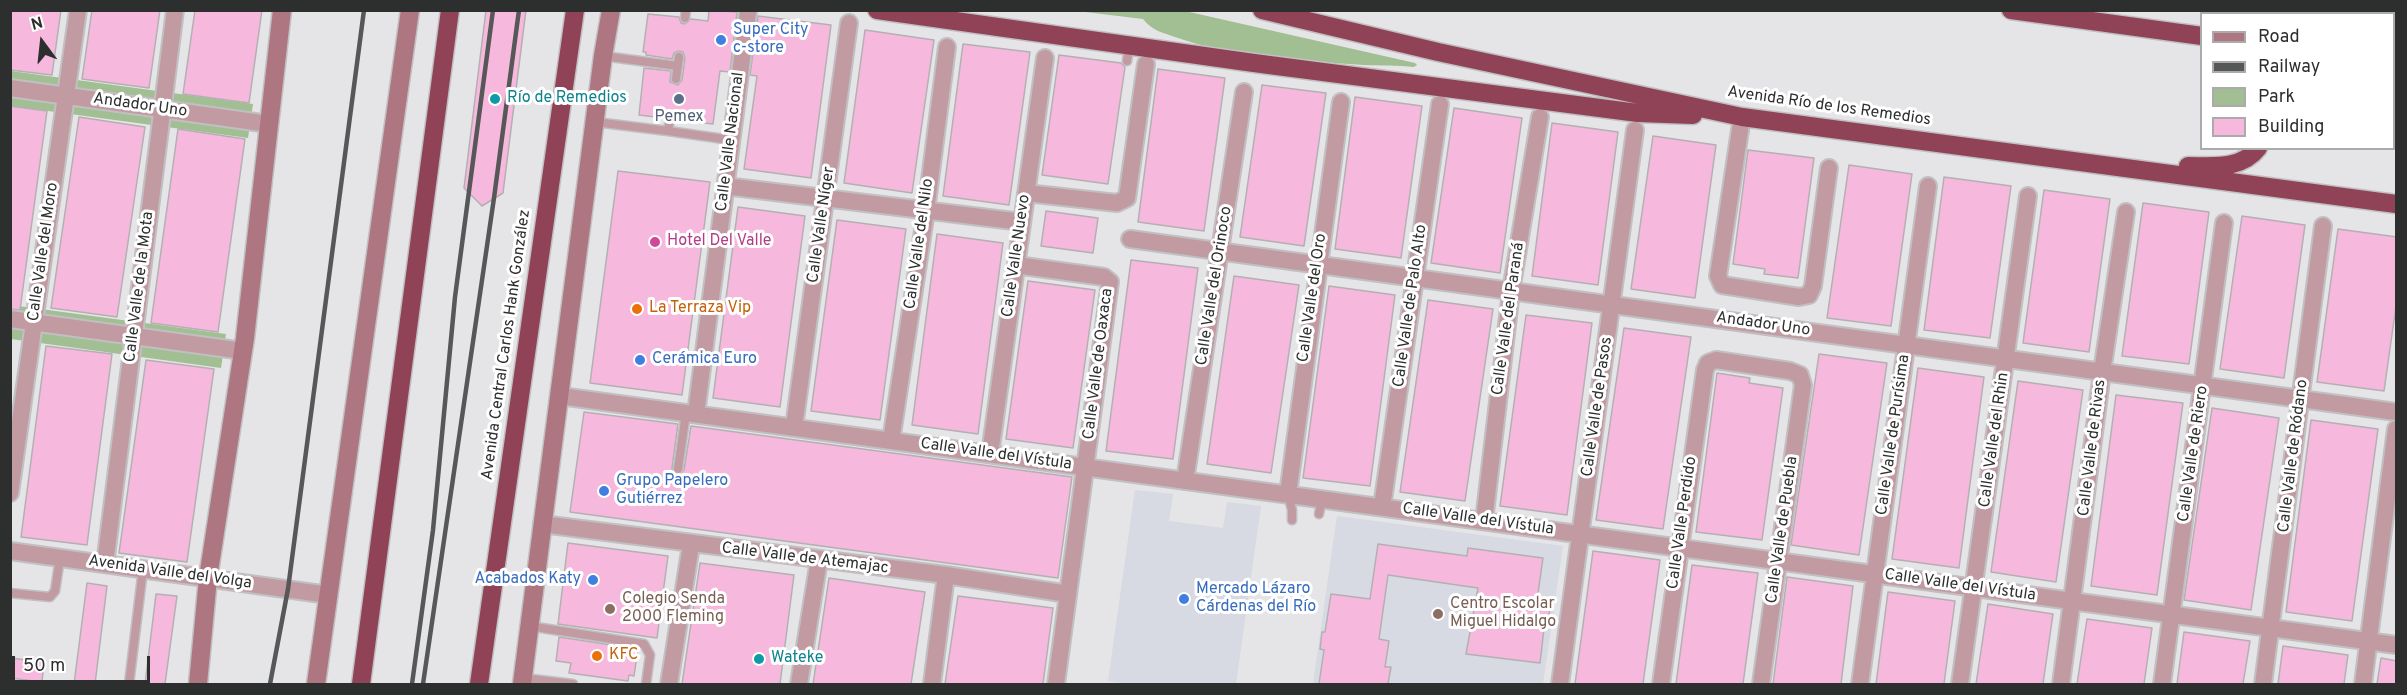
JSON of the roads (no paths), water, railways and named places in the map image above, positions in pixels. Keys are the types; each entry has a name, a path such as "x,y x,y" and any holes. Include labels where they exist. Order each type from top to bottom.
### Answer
{"highway":[{"path":"361,684 450,10"},
{"name":"Avenida Central Carlos Hank González","path":"479,684 575,10"},
{"path":"877,10 1128,53 1638,113 1742,117"},
{"name":"Avenida Río de los Remedios","path":"1262,10 1438,52 1742,117 2397,204"},
{"path":"2011,10 2200,36"},
{"path":"2142,28 2200,44"},
{"path":"2111,165 2232,165 2244,161 2256,150"}],"main road":[{"path":"198,684 208,578 243,351 282,10"},
{"path":"316,684 410,10"},
{"path":"522,681 603,56 611,10"}],"street":[{"name":"Calle Valle del Moro","path":"10,493 78,10"},
{"name":"Calle Valle de la Mota","path":"105,564 175,10"},
{"name":"Calle Valle Nacional","path":"691,414 748,12"},
{"name":"Calle Valle Níger","path":"795,427 849,24"},
{"name":"Calle Valle del Nilo","path":"891,441 926,211 947,46"},
{"name":"Calle Valle Nuevo","path":"990,454 1045,58"},
{"path":"1026,193 1117,203 1125,200 1128,196 1146,64"},
{"name":"Andador Uno","path":"10,88 269,124"},
{"name":"Calle Valle del Orinoco","path":"1185,481 1244,92"},
{"name":"Calle Valle del Oro","path":"1288,495 1317,264 1341,102"},
{"name":"Calle Valle de Palo Alto","path":"1382,507 1440,104"},
{"name":"Calle Valle del Paraná","path":"1484,521 1511,291 1540,117"},
{"path":"1742,117 1718,279 1725,286 1799,297 1812,291 1829,168"},
{"name":"Calle Valle de Pasos","path":"1560,684 1635,130"},
{"path":"725,186 1022,222"},
{"name":"Calle Valle de Purísima","path":"1860,684 1928,186"},
{"name":"Calle Valle del Rhin","path":"1960,684 2028,196"},
{"name":"Calle Valle de Rivas","path":"2061,684 2102,372 2126,212"},
{"name":"Calle Valle de Riero","path":"2162,684 2224,223"},
{"name":"Calle Valle de Ródano","path":"2263,684 2323,226"},
{"name":"Andador Uno","path":"1130,239 2397,412"},
{"name":"Calle Valle de Oaxaca","path":"1016,265 1104,276 1110,282 1056,684"},
{"path":"10,319 243,351"},
{"name":"Calle Valle Perdido","path":"1661,684 1705,370 1708,363 1716,360 1790,371 1800,375"},
{"name":"Calle Valle de Puebla","path":"1761,684 1803,385 1800,375"},
{"name":"Calle Valle del Vístula","path":"560,396 1288,495 1320,507 1382,507 2397,645"},
{"path":"2363,684 2397,429"},
{"name":"Calle Valle de Atemajac","path":"542,524 691,545 946,575 1068,594"},
{"path":"669,684 691,545"},
{"name":"Avenida Valle del Volga","path":"10,551 329,595"},
{"path":"799,684 819,560"},
{"path":"932,684 946,575"}],"lane":[{"path":"603,56 679,61 676,79"},
{"path":"668,131 670,119"},
{"path":"595,122 731,140"},
{"path":"678,469 691,414"},
{"path":"1288,495 1292,520"},
{"path":"10,593 50,597 55,591 60,558"},
{"path":"129,684 143,569"},
{"path":"529,626 644,644 650,655 646,684"},
{"path":"522,681 573,684"}],"railway":[{"path":"270,684 288,589 364,10"},
{"path":"412,684 433,530 455,297 493,10"},
{"path":"423,684 519,10"}],"place":[{"name":"Super City c-store","path":"721,40"},
{"name":"Río de Remedios","path":"495,99"},
{"name":"Pemex","path":"679,99"},
{"name":"Hotel Del Valle","path":"655,242"},
{"name":"La Terraza Vip","path":"637,309"},
{"name":"Cerámica Euro","path":"640,360"},
{"name":"Grupo Papelero Gutiérrez","path":"604,491"},
{"name":"Acabados Katy","path":"593,580"},
{"name":"Mercado Lázaro Cárdenas del Río","path":"1184,599"},
{"name":"Colegio Senda 2000 Fleming","path":"610,609"},
{"name":"Centro Escolar Miguel Hidalgo","path":"1438,614"},
{"name":"KFC","path":"597,656"},
{"name":"Wateke","path":"759,659"}]}
